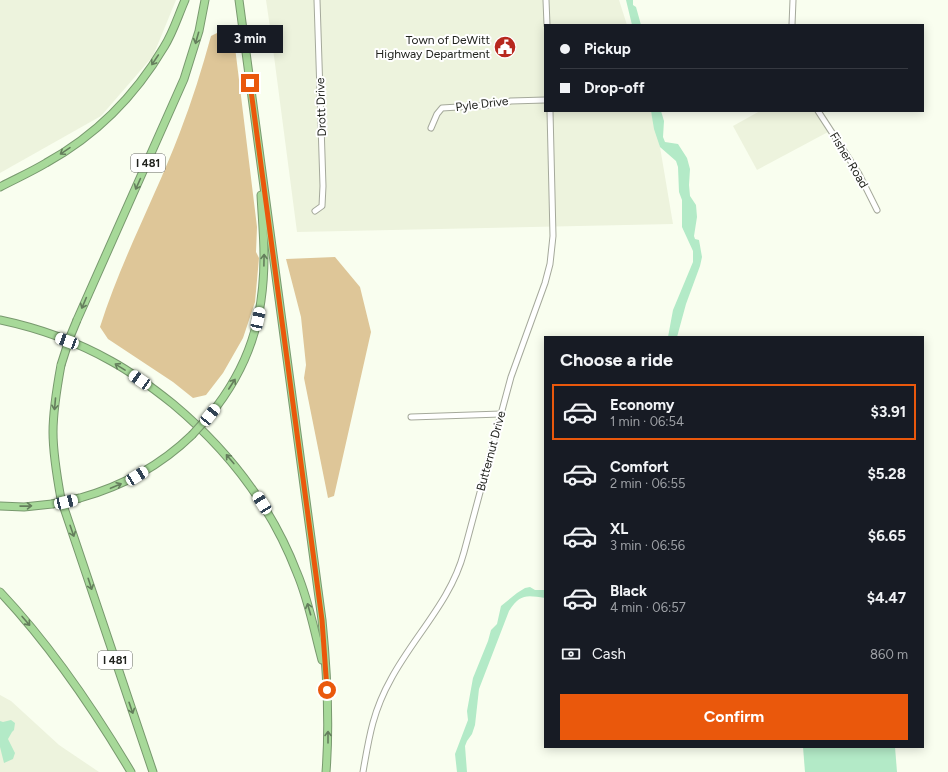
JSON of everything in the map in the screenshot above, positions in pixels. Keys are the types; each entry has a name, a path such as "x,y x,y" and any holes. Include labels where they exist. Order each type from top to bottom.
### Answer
{"highway":[{"path":"0,187 47,163 86,137 110,117 138,85 164,47 185,0"},
{"name":"I 481","path":"153,772 61,499 53,430 56,392 61,365 77,320 184,79 199,31 205,0"},
{"path":"240,0 259,154 271,230 310,529 324,648 328,701 326,772"},
{"path":"0,506 52,504 80,498 111,488 137,476 165,458 192,435 210,415 224,396 237,376 246,357 256,329 264,283 259,154"},
{"path":"0,320 67,341 111,361 153,388 196,423 219,446 253,490 281,536 297,572 308,604 326,674"},
{"path":"0,592 32,628 66,672 109,734 131,772"}],"street":[{"name":"Drott Drive","path":"315,211 322,206 323,186 317,0"},
{"path":"546,0 547,24"},
{"path":"792,24 793,0"},
{"name":"Pyle Drive","path":"431,128 437,114 442,108 491,105 511,100 544,100"},
{"name":"Butternut Drive","path":"363,772 372,724 379,703 391,678 445,597 458,571 511,377 545,283 550,264 553,236 550,112"},
{"name":"Fisher Road","path":"819,112 859,174 876,210"},
{"path":"411,417 501,414"}],"shaded area":[{"path":"0,0 176,0 153,56 101,116 0,173"},
{"path":"266,0 619,0 627,24 544,24 544,112 651,112 660,147 673,224 297,232"},
{"path":"626,0 633,0 633,5 636,7 641,24 632,24"},
{"path":"226,31 234,39 257,227 256,252 259,258 255,302 243,338 223,373 206,395 193,398 173,382 108,339 100,327 108,302 128,253 160,181 189,109 211,36 219,32"},
{"path":"651,112 661,112 664,121 663,137 665,142 678,144 687,158 690,169 690,196 696,205 697,217 694,236 695,239 699,240 702,257 686,304 677,336 668,336 673,310 693,262 693,251 682,227 682,200 679,192 678,167 676,161 660,147 654,129"},
{"path":"758,112 815,112 828,132 757,170 733,126"},
{"path":"335,257 360,287 371,332 334,496 328,498 304,378 306,365 301,317 286,259"},
{"path":"530,587 535,590 544,590 544,598 533,596 524,597 517,601 509,611 479,689 475,725 465,746 467,772 457,772 455,754 468,720 467,711 473,678 491,630 497,624 501,606 525,588"},
{"path":"0,695 11,701 59,745 99,772 0,772"},
{"path":"11,720 15,723 14,730 8,739 15,753 13,759 4,763 0,747 0,721 3,722"},
{"path":"803,748 895,748 897,772 805,772"}],"place":[{"name":"Town of DeWitt Highway Department","path":"505,47"}],"route":[{"path":"250,83 270,223 322,620 327,690"}]}
